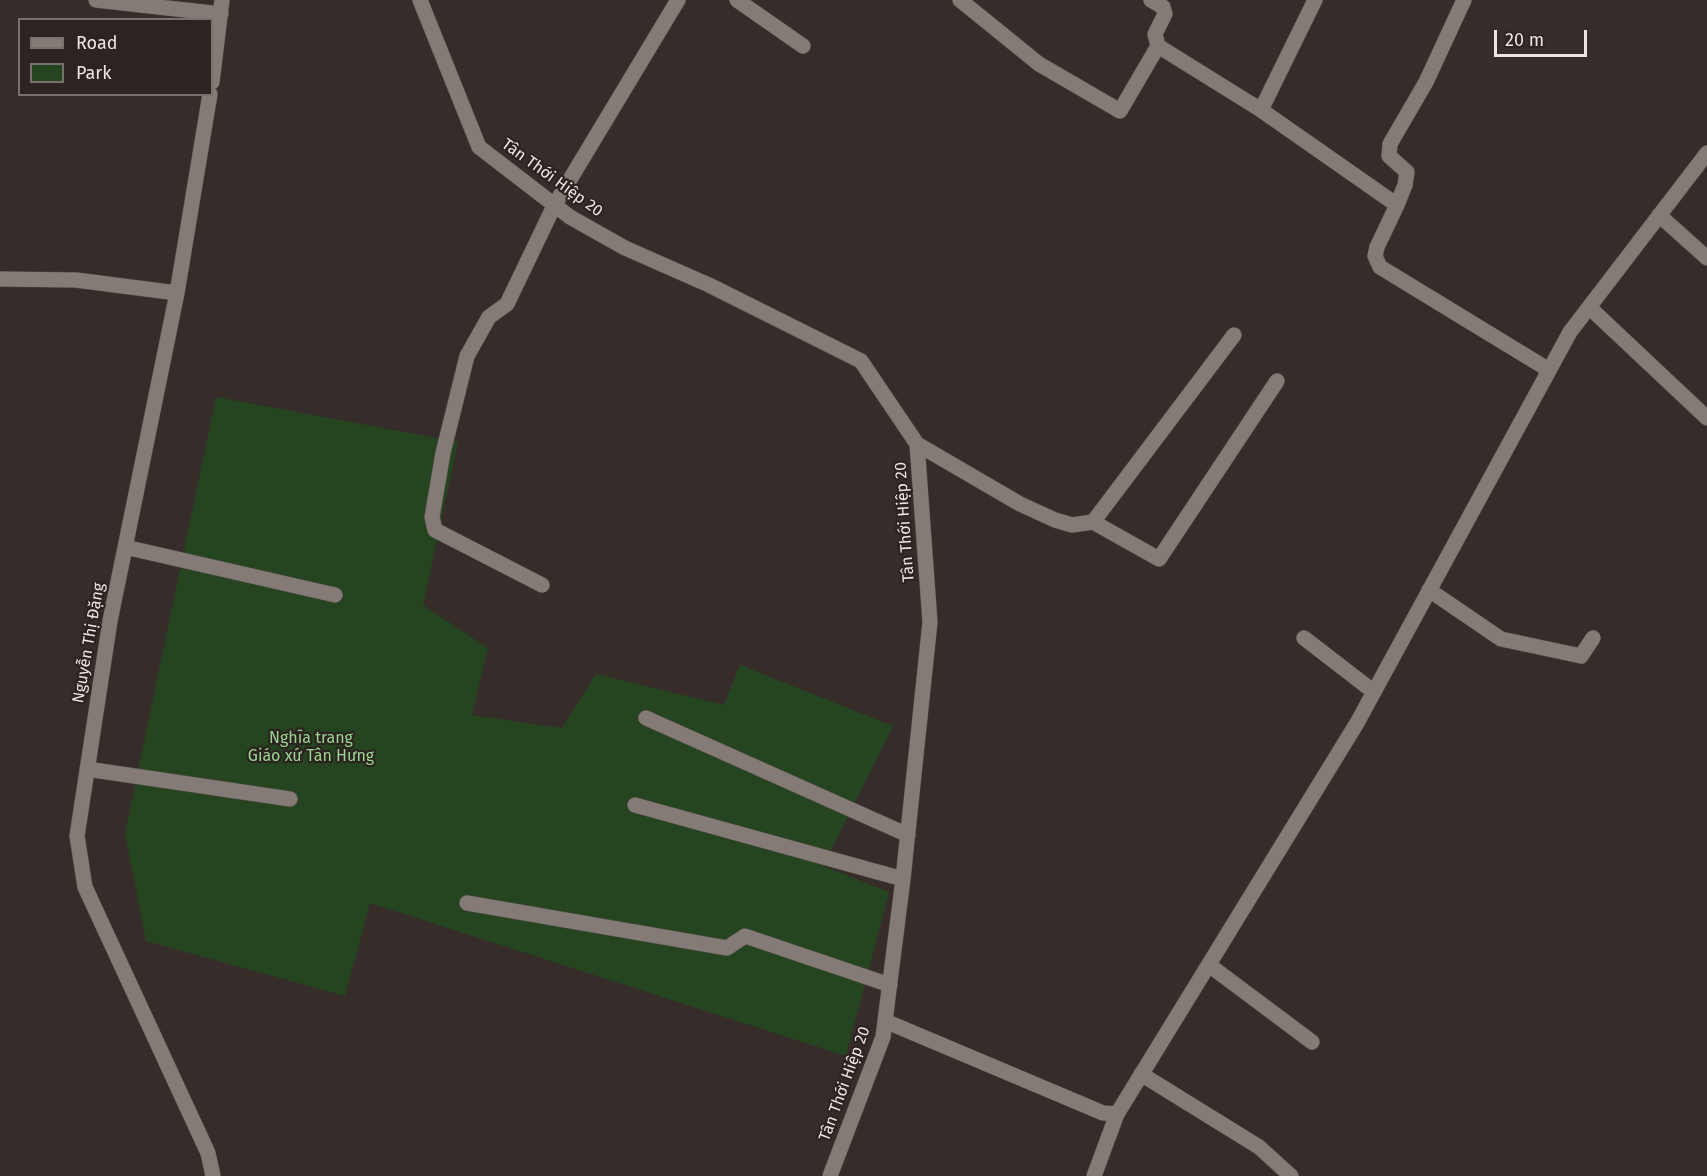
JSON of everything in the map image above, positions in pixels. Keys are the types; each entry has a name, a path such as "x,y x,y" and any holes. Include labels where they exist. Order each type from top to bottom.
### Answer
{"street":[{"path":"96,0 221,7 213,74"},
{"name":"Tân Thới Hiệp 20","path":"420,0 479,147 554,206 625,248 709,285 861,361 917,444 930,622 903,879 883,1037 830,1176"},
{"path":"542,585 440,533 433,524 432,517 443,453 467,356 489,317 507,304 554,206 678,0"},
{"path":"737,0 803,46"},
{"path":"960,0 1039,64 1120,111 1158,46 1155,34 1165,14 1163,7 1151,0"},
{"path":"1262,110 1315,0"},
{"path":"1464,0 1426,82 1390,144 1389,156 1407,172 1406,185 1375,256 1380,267 1549,370"},
{"path":"1158,46 1262,110 1396,205"},
{"name":"Nguyễn Thị Đặng","path":"210,96 177,293 110,621 77,836 85,887 208,1153 213,1176"},
{"path":"1094,1176 1117,1114 1374,692 1570,332 1707,153"},
{"path":"1659,215 1707,258"},
{"path":"0,279 76,280 177,293"},
{"path":"1588,307 1707,418"},
{"path":"1093,522 1234,335"},
{"path":"917,444 1020,504 1072,525 1093,522 1159,559 1277,381"},
{"path":"125,547 335,595"},
{"path":"1429,591 1500,639 1581,656 1593,638"},
{"path":"1304,638 1374,692"},
{"path":"646,718 908,835"},
{"path":"87,769 290,799"},
{"path":"634,804 903,879"},
{"path":"467,903 727,948 745,936 890,985"},
{"path":"1209,965 1312,1042"},
{"path":"885,1021 1103,1113 1117,1114"},
{"path":"1142,1074 1259,1147 1291,1176"}],"green space":[{"name":"Nghĩa trang Giáo xứ Tân Hưng","path":"216,397 458,442 423,605 488,648 472,715 562,728 596,674 724,705 740,665 893,726 823,866 889,892 846,1056 370,903 345,996 146,941 125,833"}]}
